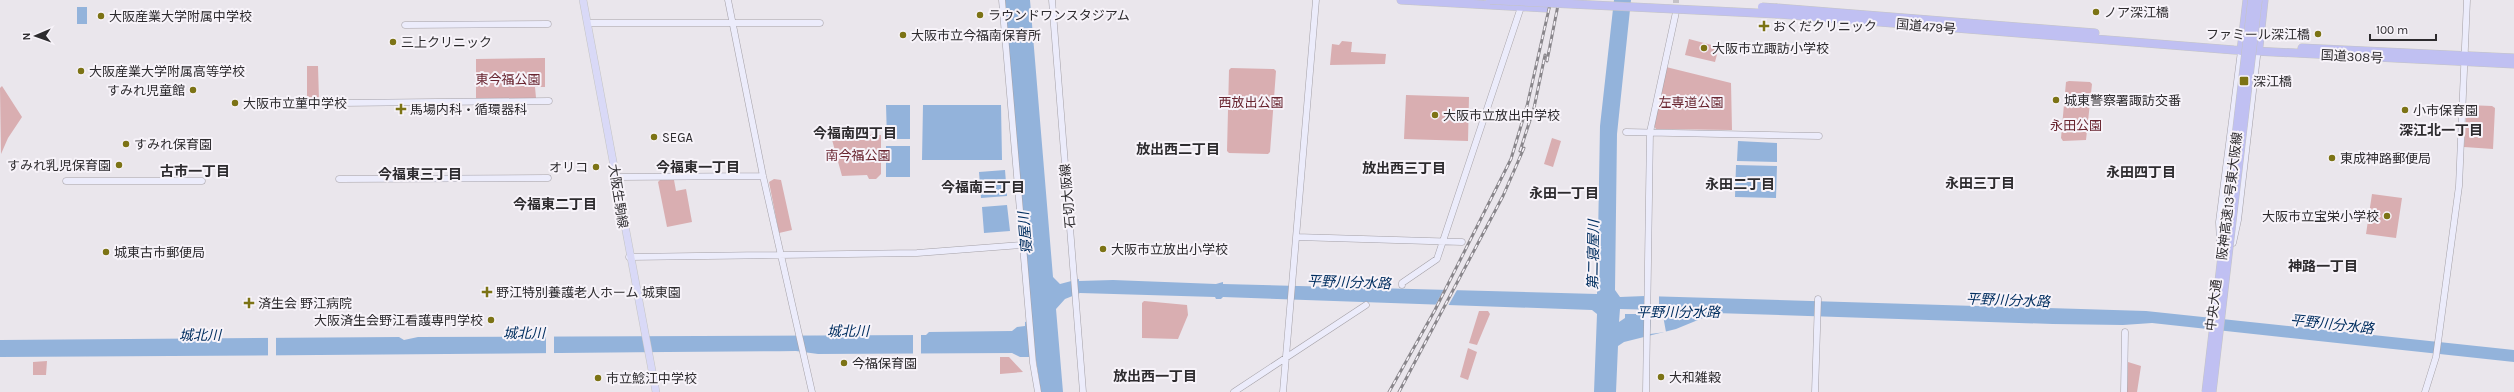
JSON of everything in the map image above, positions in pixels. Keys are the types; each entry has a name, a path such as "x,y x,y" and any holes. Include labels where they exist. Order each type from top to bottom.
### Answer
{"highway":[{"path":"1401,0 1522,3 1546,8"},
{"name":"国道479号","path":"1490,0 1575,2 1777,11"},
{"name":"国道479号","path":"1604,0 1777,11 2241,48"},
{"path":"2241,48 2247,0"},
{"name":"阪神高速13号東大阪線","path":"2206,392 2252,0"},
{"name":"阪神高速13号東大阪線","path":"2212,392 2258,0"},
{"path":"2258,49 2264,0"},
{"name":"国道308号","path":"2241,48 2464,58 2514,58"},
{"name":"国道308号","path":"2464,58 2514,64"}],"main road":[{"name":"大阪生駒線","path":"583,0 616,177 629,257 656,392"},
{"name":"中央大通","path":"2202,392 2223,218"},
{"name":"中央大通","path":"2216,392 2236,218"}],"street":[{"path":"728,0 763,176 812,392"},
{"path":"1002,0 1022,244 1033,363 1038,392"},
{"name":"石切大阪線","path":"1052,0 1083,392"},
{"path":"1283,392 1316,0"},
{"path":"2425,392 2436,355 2459,186 2467,0"},
{"path":"1402,286 1402,283 1437,259 1444,242 1522,3"},
{"path":"1646,392 1650,132 1676,12"},
{"path":"588,23 820,23"},
{"path":"405,25 548,24"},
{"path":"2220,242 2219,222 2241,48"},
{"path":"2233,243 2238,220 2258,49"},
{"path":"339,103 549,101"},
{"path":"1626,132 1819,136"},
{"path":"616,177 763,176"},
{"path":"339,179 548,178"},
{"path":"66,181 202,181"},
{"path":"1296,237 1462,242"},
{"path":"629,257 917,253 1022,244"},
{"path":"1815,392 1818,300"},
{"path":"1234,392 1366,305"},
{"path":"2124,392 2125,332"}],"green space":[{"path":"1689,39 1719,47 1715,62 1685,55"},
{"path":"1342,41 1352,42 1351,52 1386,54 1385,64 1330,65 1332,44 1339,45"},
{"name":"東今福公園","path":"545,58 545,87 535,87 536,98 476,99 476,59"},
{"path":"307,66 318,66 319,100 307,100"},
{"name":"左専道公園","path":"1666,67 1731,83 1732,130 1656,129 1654,126"},
{"name":"西放出公園","path":"1231,68 1274,69 1276,71 1270,152 1268,154 1229,153 1227,151 1229,70"},
{"name":"永田公園","path":"2066,82 2090,82 2092,84 2086,140 2063,141 2061,138"},
{"path":"2,86 22,117 8,138 1,154 0,88"},
{"path":"1406,95 1469,97 1468,141 1404,139"},
{"path":"2467,105 2492,106 2495,108 2493,149 2464,147"},
{"name":"南今福公園","path":"833,134 881,135 881,174 876,179 869,179 867,175 842,176 831,136"},
{"path":"1552,138 1561,141 1553,167 1544,164"},
{"path":"774,179 781,180 792,230 779,233 769,182"},
{"path":"660,180 674,180 676,191 686,189 692,222 667,227 658,182"},
{"path":"2372,194 2402,198 2396,238 2366,234"},
{"path":"1144,301 1187,305 1188,315 1178,339 1142,338 1142,303"},
{"path":"1479,311 1488,311 1490,314 1477,345 1469,343"},
{"path":"1468,348 1477,352 1468,380 1460,377"},
{"path":"1000,357 1009,357 1023,372 1000,374"},
{"path":"47,361 46,375 33,375 33,362"},
{"path":"2128,362 2141,366 2137,392 2127,392"}],"water":[{"path":"1004,0 1030,0 1053,277 1060,284 1079,279 1079,281 1113,280 1216,284 1223,282 1223,284 1597,294 1600,126 1614,0 1631,0 1617,134 1615,290 1620,297 1645,296 2146,311 2514,350 2514,362 2152,323 2123,325 2053,324 1715,313 1676,329 1624,342 1618,346 1616,392 1594,392 1597,314 1592,310 1223,297 1221,299 1216,299 1215,297 1080,293 1065,299 1056,309 1063,392 1041,392 1036,360 1030,357 1020,357 1012,353 818,354 796,351 0,357 0,340 399,337 404,340 418,337 926,335 929,332 1012,331 1017,327 1025,326 1025,322 1028,321","holes":["1620,309 1659,310 1640,314 1625,314 1625,318 1619,322"]},
{"path":"77,7 87,7 87,24 77,24"},
{"path":"886,105 910,105 910,139 887,139"},
{"path":"923,105 1001,105 1002,160 922,160"},
{"path":"1738,141 1777,143 1777,162 1737,161"},
{"path":"886,146 910,146 910,177 886,177"},
{"path":"1736,165 1777,166 1776,198 1735,197"},
{"path":"1005,170 1007,196 981,198 979,172"},
{"path":"1007,205 1010,231 984,233 982,207"}],"pier":[{"path":"1444,289 1457,290 1448,306 1435,306"},
{"path":"1644,295 1659,296 1659,307 1662,310 1666,332 1650,334 1651,312 1646,313"},
{"path":"913,333 921,333 921,354 913,354"},
{"path":"546,335 554,335 554,355 546,355"},
{"path":"268,336 276,336 276,357 268,357"}],"tunnel":[{"path":"1676,0 1676,12"}],"railway":[{"path":"1389,392 1435,310 1511,159 1527,106 1551,0"},
{"path":"1547,61 1559,0"},
{"path":"1520,151 1534,108 1545,55"},
{"path":"1399,392 1503,196 1524,148"}],"place":[{"name":"ノア深江橋","path":"2096,12"},
{"name":"ラウンドワンスタジアム","path":"980,15"},
{"name":"大阪産業大学附属中学校","path":"101,16"},
{"name":"おくだクリニック","path":"1764,26"},
{"name":"ファミール深江橋","path":"2318,34"},
{"name":"大阪市立今福南保育所","path":"903,35"},
{"name":"三上クリニック","path":"393,42"},
{"name":"大阪市立諏訪小学校","path":"1704,48"},
{"name":"大阪産業大学附属高等学校","path":"81,71"},
{"name":"深江橋","path":"2244,81"},
{"name":"すみれ児童館","path":"193,90"},
{"name":"城東警察署諏訪交番","path":"2056,100"},
{"name":"大阪市立菫中学校","path":"235,103"},
{"name":"馬場内科・循環器科","path":"401,109"},
{"name":"小市保育園","path":"2405,110"},
{"name":"大阪市立放出中学校","path":"1435,115"},
{"name":"SEGA","path":"654,137"},
{"name":"すみれ保育園","path":"126,144"},
{"name":"東成神路郵便局","path":"2332,158"},
{"name":"すみれ乳児保育園","path":"119,165"},
{"name":"オリコ","path":"596,167"},
{"name":"大阪市立宝栄小学校","path":"2387,216"},
{"name":"大阪市立放出小学校","path":"1103,249"},
{"name":"城東古市郵便局","path":"106,252"},
{"name":"野江特別養護老人ホーム 城東園","path":"487,292"},
{"name":"済生会 野江病院","path":"249,303"},
{"name":"大阪済生会野江看護専門学校","path":"491,320"},
{"name":"今福保育園","path":"844,363"},
{"name":"大和雑穀","path":"1661,377"},
{"name":"市立鯰江中学校","path":"598,378"}],"district":[{"name":"深江北一丁目","path":"2441,130"},
{"name":"今福南四丁目","path":"855,133"},
{"name":"放出西二丁目","path":"1178,149"},
{"name":"今福東一丁目","path":"698,167"},
{"name":"放出西三丁目","path":"1404,168"},
{"name":"古市一丁目","path":"195,171"},
{"name":"永田四丁目","path":"2141,172"},
{"name":"今福東三丁目","path":"420,174"},
{"name":"永田三丁目","path":"1980,183"},
{"name":"永田二丁目","path":"1740,184"},
{"name":"今福南三丁目","path":"983,187"},
{"name":"永田一丁目","path":"1564,193"},
{"name":"今福東二丁目","path":"555,204"},
{"name":"神路一丁目","path":"2323,266"},
{"name":"放出西一丁目","path":"1155,376"}],"water label":[{"name":"寝屋川","path":"1025,233"},
{"name":"第二寝屋川","path":"1593,255"},
{"name":"平野川分水路","path":"1349,282"},
{"name":"平野川分水路","path":"2008,300"},
{"name":"平野川分水路","path":"1678,312"},
{"name":"平野川分水路","path":"2332,324"},
{"name":"城北川","path":"848,331"},
{"name":"城北川","path":"524,333"},
{"name":"城北川","path":"200,335"}]}
